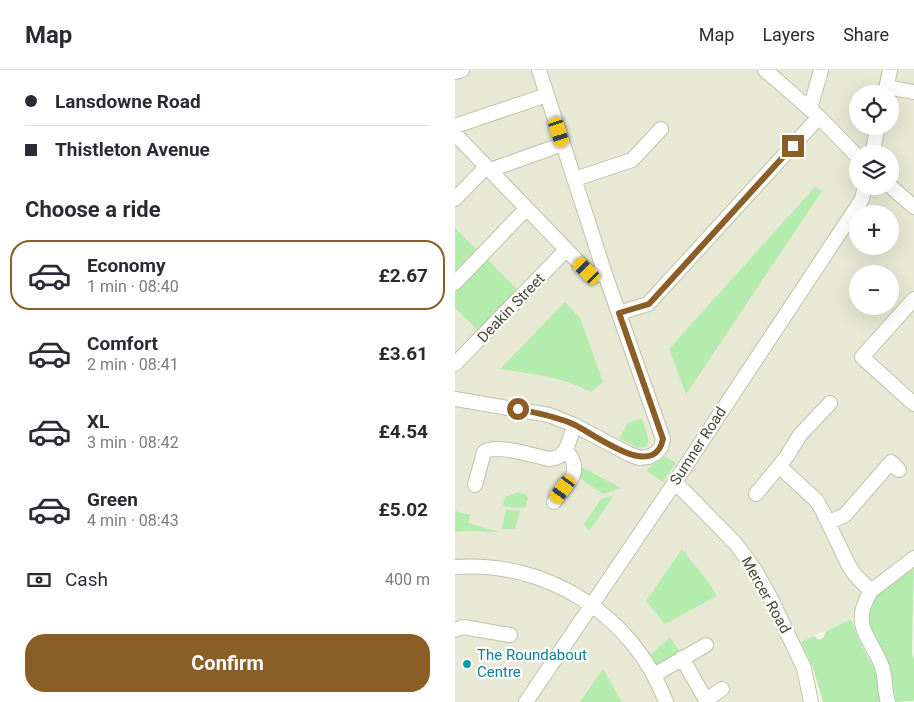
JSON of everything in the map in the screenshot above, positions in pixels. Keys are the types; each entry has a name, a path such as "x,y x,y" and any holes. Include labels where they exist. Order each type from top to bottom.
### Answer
{"street":[{"path":"455,72 461,70"},
{"path":"455,399 549,415 574,425 639,458 657,453 661,447 663,439 605,274 539,70"},
{"path":"765,70 814,113 849,148"},
{"path":"619,313 649,304 814,113 821,70"},
{"path":"887,85 891,70"},
{"path":"899,91 914,92"},
{"path":"455,126 547,95"},
{"path":"575,179 632,160 661,129"},
{"path":"455,134 590,274 598,276 605,274"},
{"path":"455,199 488,169 563,144"},
{"path":"899,194 914,207"},
{"name":"Sumner Road","path":"526,702 675,482 863,195"},
{"path":"455,283 526,209"},
{"name":"Deakin Street","path":"455,364 566,250"},
{"path":"914,299 862,357 914,404"},
{"path":"756,494 787,456 813,412 830,403"},
{"path":"475,485 484,452 487,450 497,448 549,459 561,456 566,451 574,425"},
{"path":"554,502 576,470 574,459 566,451"},
{"path":"829,522 845,515 891,462"},
{"path":"779,466 817,502 829,522 849,566 871,591"},
{"name":"Mercer Road","path":"675,482 737,544 755,570 804,668 811,702"},
{"path":"888,702 882,666 862,627 861,614 865,600 871,591 914,558"},
{"path":"455,567 502,569 534,576 557,585 592,604 634,645 654,675 665,702"},
{"path":"455,630 463,627 510,635"},
{"path":"654,675 705,645"},
{"path":"682,658 706,700 723,689"}],"shaded area":[{"path":"455,70 914,70 914,562 887,581 851,619 801,642 784,642 796,671 803,702 455,702"}],"green space":[{"path":"815,187 822,191 686,394 669,349"},
{"path":"455,228 476,249 455,271"},
{"path":"488,260 518,290 479,331 455,308 455,293"},
{"path":"565,302 580,318 603,382 591,392 558,379 500,369"},
{"path":"642,418 649,441 645,447 637,448 619,438 628,423"},
{"path":"665,456 676,463 663,482 647,471"},
{"path":"580,466 621,488 603,494 579,478"},
{"path":"518,492 528,498 525,508 503,505 505,497"},
{"path":"614,495 589,531 584,524 601,499"},
{"path":"506,510 520,511 515,529 502,529"},
{"path":"455,511 470,515 468,523 499,532 455,532"},
{"path":"682,549 717,596 665,624 646,601"},
{"path":"914,562 912,653 914,660 914,701 896,702 889,665 869,628 869,609 875,595"},
{"path":"851,619 858,638 877,674 881,702 823,702 812,665 801,642 814,636 819,640 824,637 826,631"},
{"path":"670,637 681,654 656,667 648,657"},
{"path":"603,669 622,702 580,702"}],"place":[{"name":"The Roundabout Centre","path":"467,664"}],"route":[{"path":"518,409 549,415 574,425 639,458 657,453 663,439 619,313 649,304 793,146"}]}
